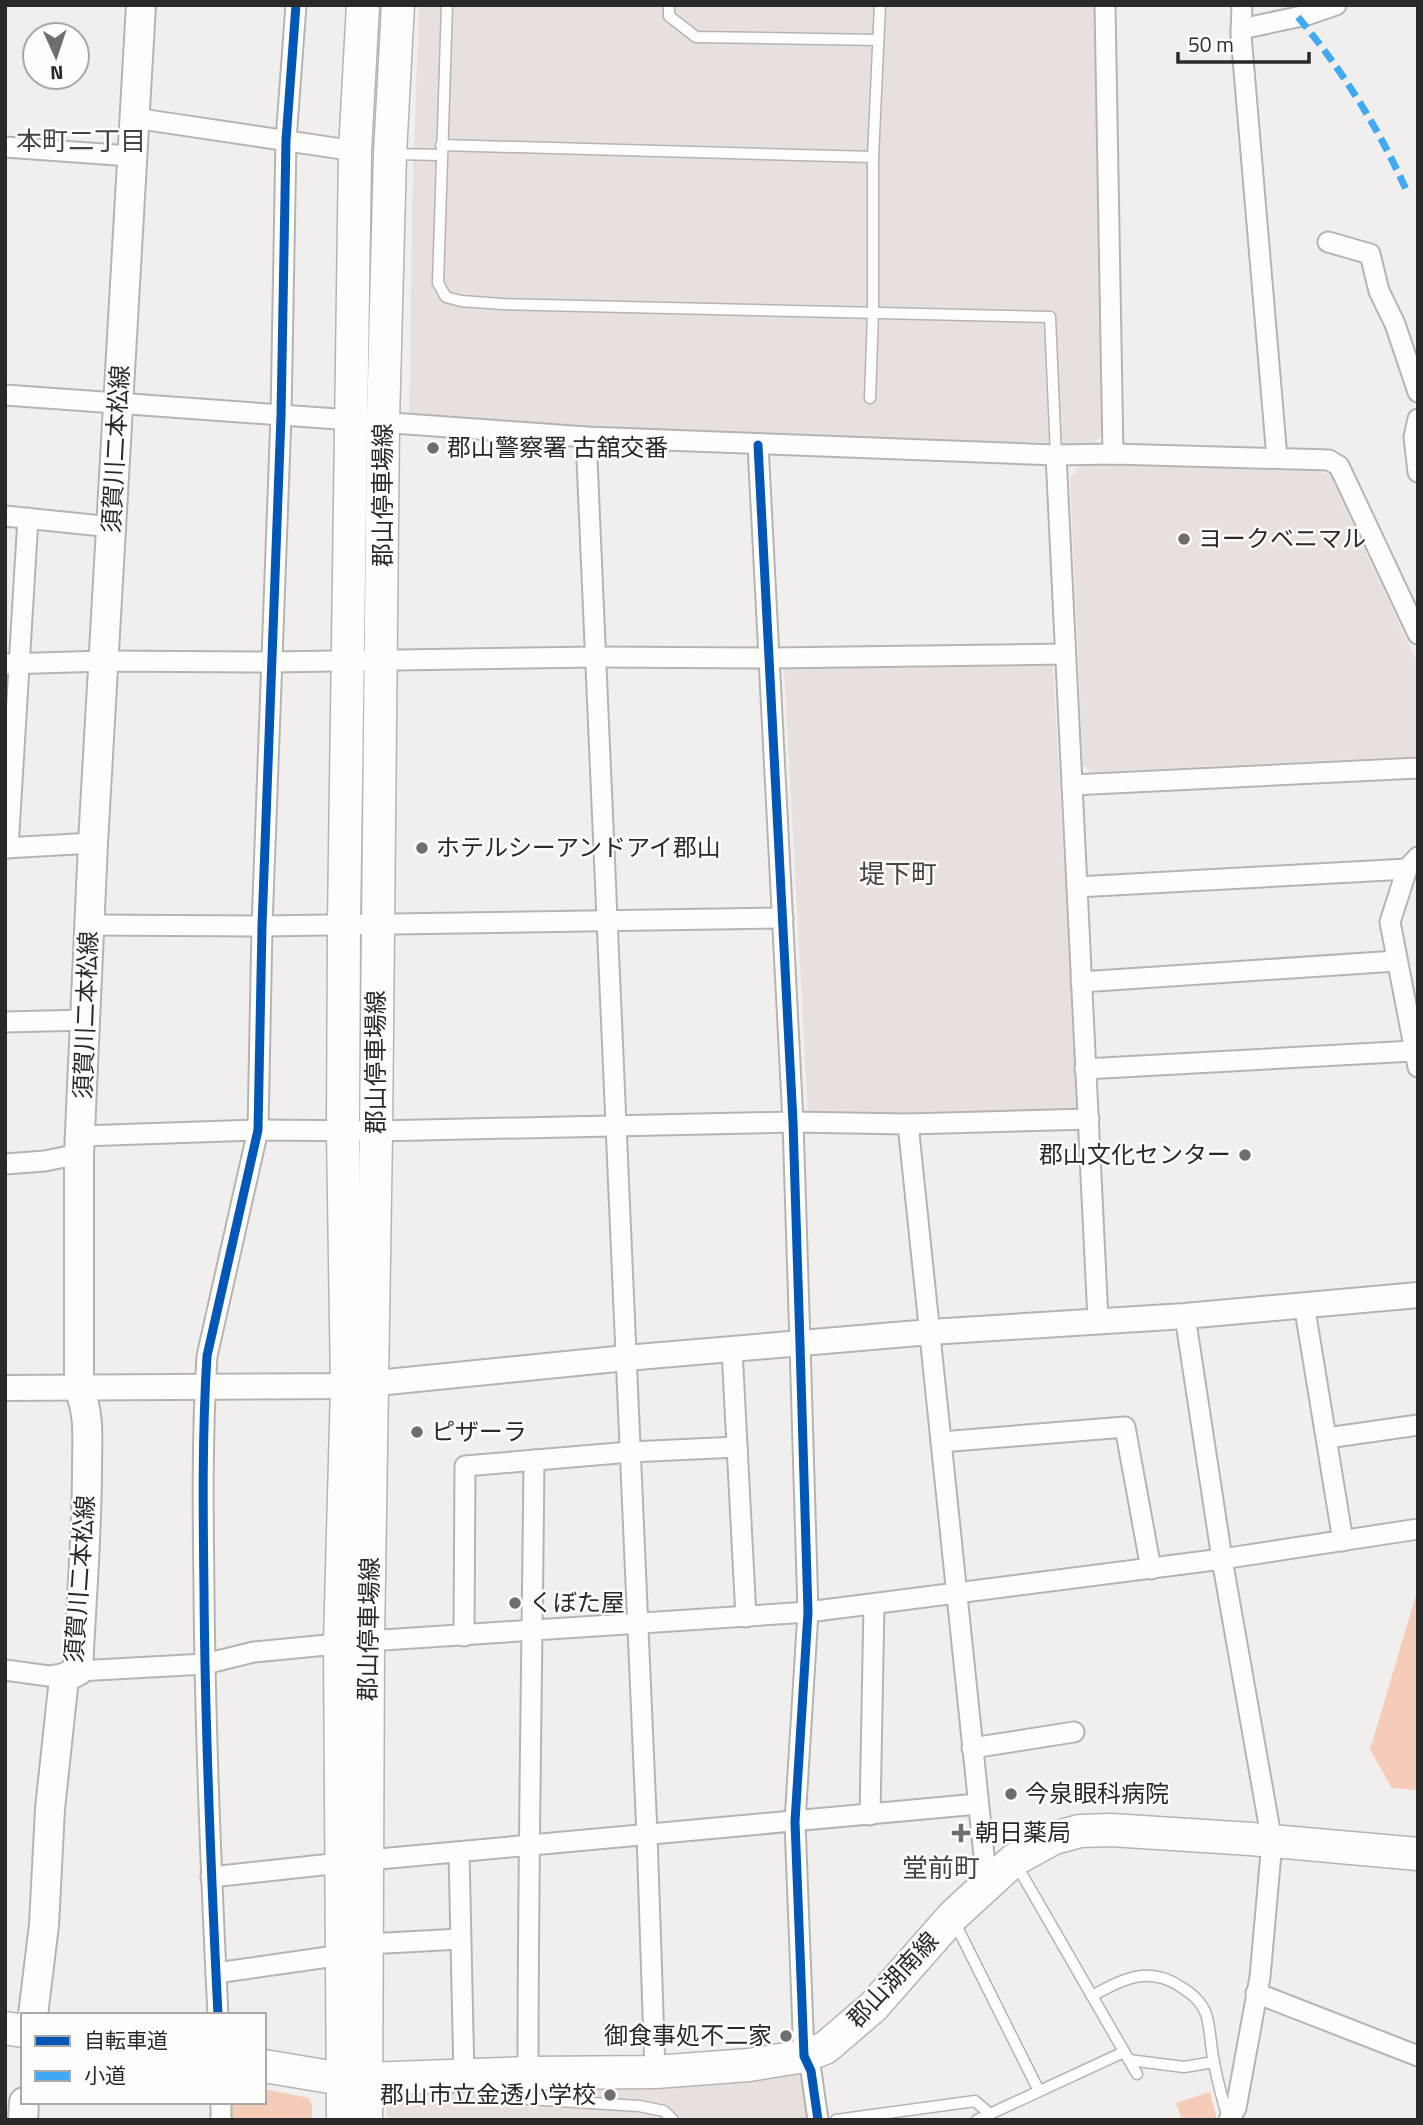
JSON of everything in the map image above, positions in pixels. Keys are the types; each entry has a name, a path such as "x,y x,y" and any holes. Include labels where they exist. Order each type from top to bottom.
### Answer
{"main road":[{"name":"須賀川二本松線","path":"33,2013 44,1925 50,1809 64,1678 78,1671 87,1506 87,1406 79,1389 80,1145 93,843 141,5"},
{"name":"郡山停車場線","path":"360,1385 343,1131 355,151 363,5"},
{"name":"郡山停車場線","path":"366,2120 355,2079 354,1642 360,1385 376,1131 383,422 390,154 398,5"},
{"name":"郡山湖南線","path":"266,2066 355,2079 464,2077 655,2071 749,2065 804,2056 825,2048 873,2007 953,1916 1014,1860 1054,1838 1080,1831 1111,1830 1418,1854"},
{"name":"郡山停車場線","path":"343,2120 355,2079"}],"street":[{"path":"218,2013 205,1664 205,1388 207,1356 258,1130 262,926 281,416 286,140 296,5"},
{"path":"1105,5 1114,454"},
{"path":"1242,5 1241,29 1277,458"},
{"path":"1241,29 1307,15 1336,5"},
{"path":"134,118 355,151"},
{"path":"5,146 131,156"},
{"path":"1328,242 1370,254 1379,291 1395,324 1418,392"},
{"path":"5,395 586,437 1056,455 1329,460 1339,466 1418,634"},
{"path":"1417,463 1414,437 1418,419"},
{"path":"586,437 655,2071"},
{"path":"758,445 793,1122 808,1612 795,1822 804,2056 811,2071 818,2120"},
{"path":"1056,455 1098,1320"},
{"path":"5,516 112,527"},
{"path":"28,518 12,664 7,848 93,843"},
{"path":"12,664 104,661 271,662 1065,654"},
{"path":"1072,785 1418,768"},
{"path":"1077,887 1412,863 1390,922 1415,1059 1085,1069"},
{"path":"90,925 262,926 377,922 783,918"},
{"path":"1081,982 1396,961"},
{"path":"5,1022 86,1020"},
{"path":"5,1164 45,1161 80,1145 258,1130 376,1131 793,1122 908,1124 1089,1119"},
{"path":"908,1124 987,1884"},
{"path":"5,1388 360,1385 626,1358 930,1332 1185,1316 1418,1295"},
{"path":"1304,1304 1343,1541"},
{"path":"1185,1316 1222,1559 1272,1842 1260,1978 1236,2108 1229,2120"},
{"path":"732,1350 746,1617"},
{"path":"1327,1438 1418,1425"},
{"path":"941,1442 1125,1427 1151,1569"},
{"path":"464,1636 465,1466 630,1452 737,1447"},
{"path":"528,2073 528,1847 534,1460"},
{"path":"5,1670 50,1676 78,1671 205,1664 254,1653 354,1642 808,1612 1151,1569 1418,1529"},
{"path":"870,1815 874,1604"},
{"path":"972,1748 1074,1732"},
{"path":"211,1877 978,1804"},
{"path":"458,1853 464,2077"},
{"path":"216,1973 355,1949 460,1939"},
{"path":"1256,1993 1418,2056"}],"lane":[{"path":"447,5 438,283 446,297 461,301 502,304 1050,317 1056,455"},
{"path":"669,5 669,16 696,37 878,40"},
{"path":"870,398 873,157 880,5"},
{"path":"390,154 441,150 873,157"},
{"path":"1014,1860 1137,2074"},
{"path":"953,1916 1039,2091"},
{"path":"1092,1997 1115,1983 1137,1975 1155,1975 1172,1981 1198,2000 1205,2013 1229,2120"},
{"path":"977,2120 1039,2091 1127,2056 1184,2067 1214,2062"},
{"path":"528,2073 528,2099 639,2106 664,2111 674,2120"},
{"path":"836,2120 975,2101 990,2114"}],"shaded area":[{"path":"419,5 1095,5 1106,429 1095,443 829,440 640,433 409,416"},
{"path":"1081,465 1316,470 1330,475 1418,664 1418,756 1091,772 1083,765 1070,478"},
{"path":"1053,666 1078,1111 808,1114 784,669"},
{"path":"1418,1588 1418,1790 1392,1788 1370,1750"},
{"name":"郡山市立金透小学校","path":"802,2073 810,2120 387,2120 386,2100 440,2091 655,2086"},
{"path":"266,2089 309,2098 312,2105 312,2120 230,2120 230,2104 266,2104"},
{"path":"1210,2092 1217,2120 1182,2120 1176,2103"}],"marked path":[{"path":"1298,17 1359,102 1408,194"}],"cycle path":[{"path":"218,2013 206,1696 203,1502 205,1385 207,1356 258,1130 262,926 281,416 286,140 296,5"},
{"path":"758,445 793,1122 808,1612 795,1822 804,2056 811,2071 818,2120"}],"place":[{"name":"郡山警察署 古舘交番","path":"433,448"},
{"name":"ヨークベニマル","path":"1184,539"},
{"name":"ホテルシーアンドアイ郡山","path":"422,848"},
{"name":"郡山文化センター","path":"1245,1155"},
{"name":"ピザーラ","path":"417,1432"},
{"name":"くぼた屋","path":"515,1603"},
{"name":"今泉眼科病院","path":"1011,1794"},
{"name":"朝日薬局","path":"961,1833"},
{"name":"御食事処不二家","path":"786,2036"},
{"name":"郡山市立金透小学校","path":"610,2095"}],"district":[{"name":"本町二丁目","path":"81,141"},
{"name":"堤下町","path":"898,874"},
{"name":"堂前町","path":"941,1868"}]}
